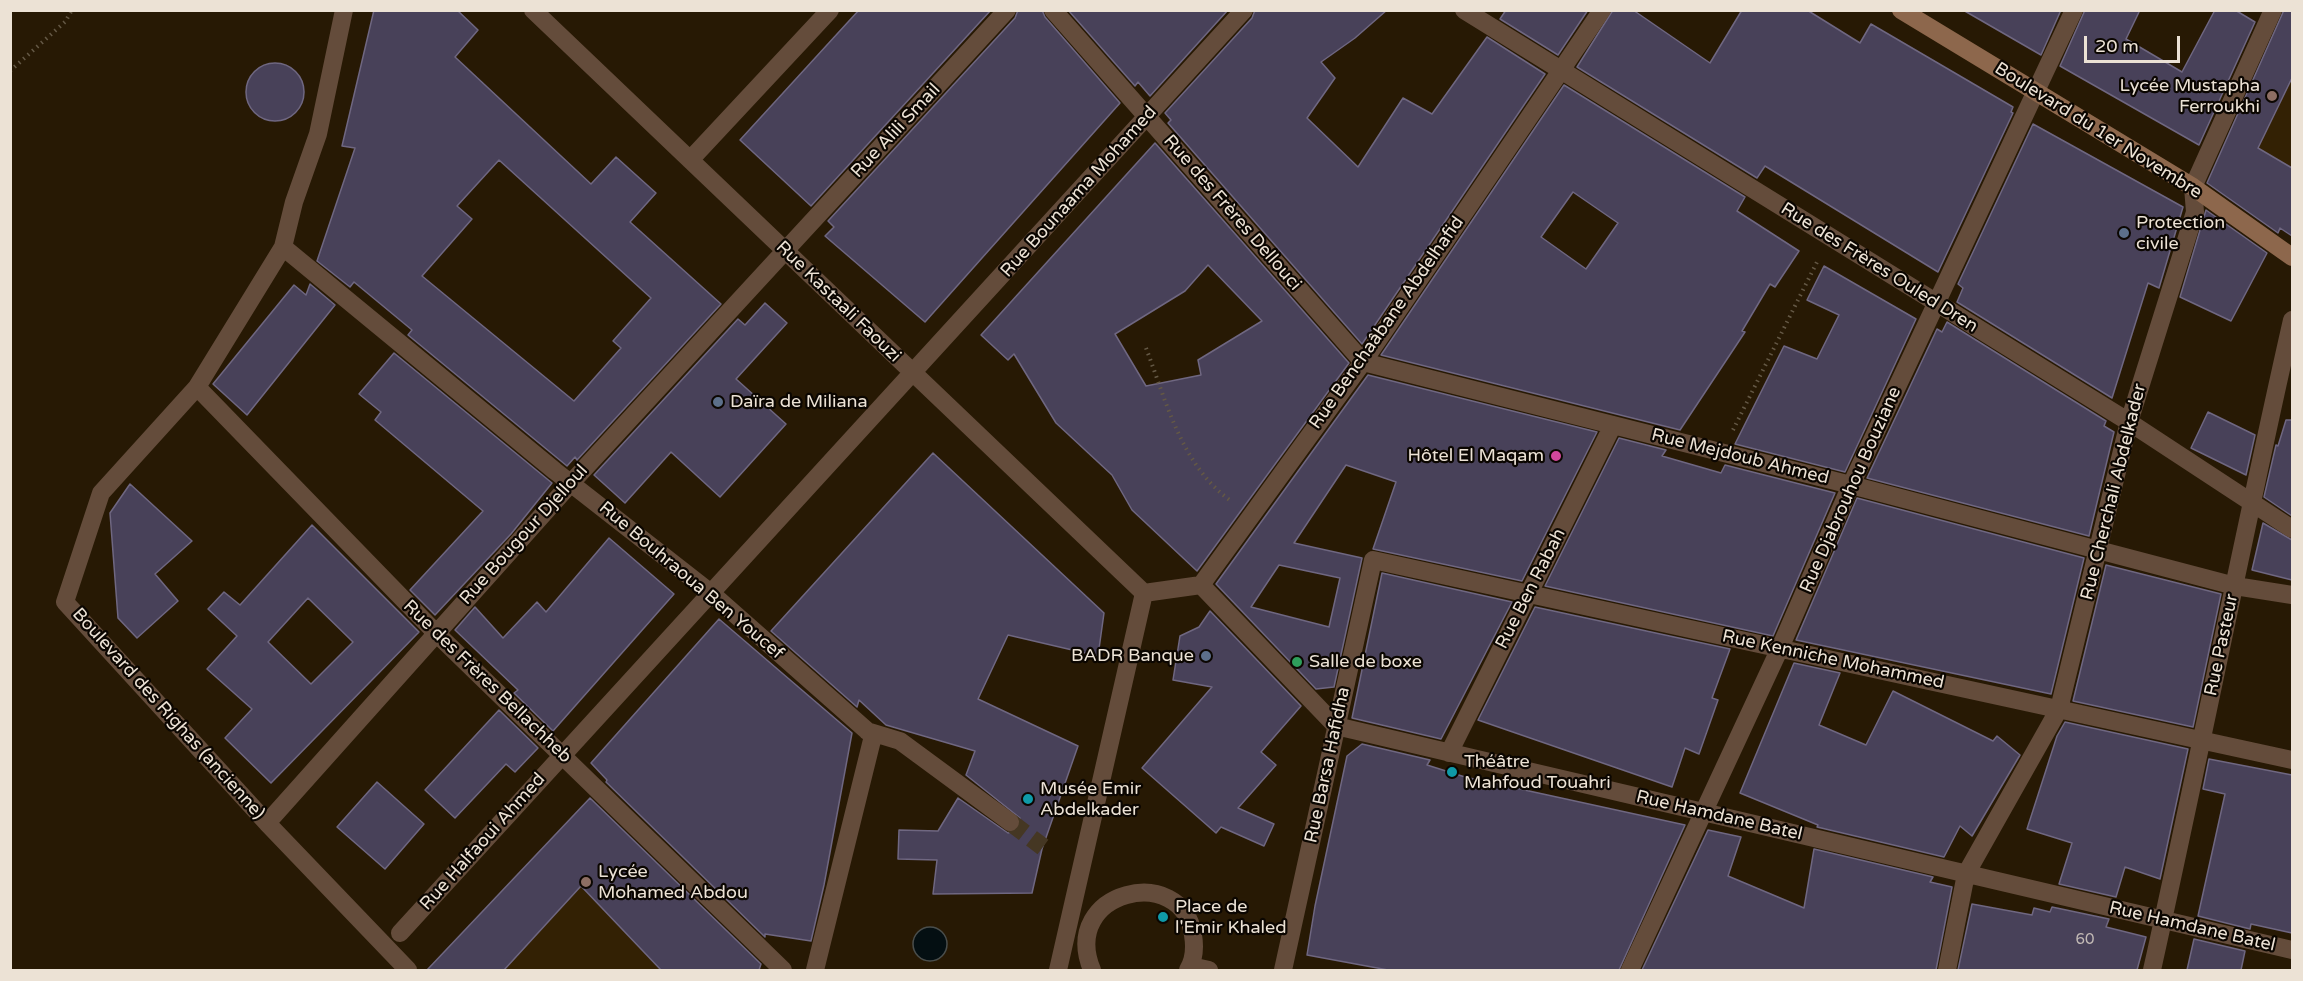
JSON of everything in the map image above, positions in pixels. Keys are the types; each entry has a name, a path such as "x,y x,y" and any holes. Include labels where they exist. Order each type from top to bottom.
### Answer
{"street":[{"name":"Boulevard des Righas (ancienne)","path":"344,10 318,134 294,202 283,247 197,387 101,493 64,602 267,823 408,970"},
{"name":"Rue Kastaali Faouzi","path":"533,10 1144,593"},
{"path":"690,160 830,10"},
{"name":"Rue Alili Smail","path":"784,250 1007,10"},
{"name":"Rue des Frères Dellouci","path":"1053,10 1363,362"},
{"name":"Rue Bounaama Mohamed","path":"711,593 914,374 1244,10"},
{"name":"Rue des Frères Ouled Dren","path":"1464,10 2129,422 2292,529"},
{"name":"Rue Benchaâbane Abdelhafid","path":"1201,585 1363,362 1602,10"},
{"name":"Boulevard du 1er Novembre","path":"1900,10 2193,187 2292,256"},
{"name":"Rue Djabrouhou Bouziane","path":"1630,970 1780,648 1851,485 2074,10"},
{"name":"Rue Cherchali Abdelkader","path":"1947,970 1966,874 2059,709 2100,549 2129,422 2195,212 2193,187 2273,10"},
{"name":"Rue Bouhraoua Ben Youcef","path":"283,247 571,483 711,593 870,733"},
{"name":"Rue Bougour Djelloul","path":"267,823 571,483 784,250"},
{"name":"Rue Pasteur","path":"2152,970 2235,586 2250,503 2292,320"},
{"name":"Rue Mejdoub Ahmed","path":"1363,362 1851,485 2235,586 2292,595"},
{"name":"Rue des Frères Bellachheb","path":"197,387 436,633 783,970"},
{"name":"Rue Ben Rabah","path":"1449,753 1613,424"},
{"name":"Rue Kenniche Mohammed","path":"1373,560 2292,760"},
{"name":"Rue Barsa Hafidha","path":"1283,970 1373,560"},
{"path":"1058,970 1144,593 1201,585 1336,726"},
{"name":"Rue Halfaoui Ahmed","path":"400,933 711,593"},
{"name":"Rue Hamdane Batel","path":"1336,726 2292,950"},
{"path":"815,970 870,733 900,741 1010,822"},
{"path":"1092,970 1087,958 1086,938 1092,921 1103,906 1118,896 1136,892 1154,894 1171,901 1184,914 1192,930 1195,948 1189,968 1209,970"},
{"path":"1066,933 1086,938"}],"path":[{"path":"10,71 65,22 72,10"},
{"path":"1741,414 1829,238"},
{"path":"1146,348 1180,439 1208,481 1252,515"}],"shaded area":[{"name":"Lycée Mustapha Ferroukhi","path":"2292,11 2292,228 2210,181"},
{"name":"Lycée Mohamed Abdou","path":"584,805 750,970 448,970 437,960"},
{"path":"930,927 942,932 947,944 942,956 930,961 918,956 913,944 918,932"}],"building":[{"path":"374,10 457,10 478,30 455,57 591,184 616,157 656,193 630,222 721,304 577,460 575,457 567,466 408,335 412,330 354,282 350,287 317,261 355,148 342,146","holes":["499,160 651,298 613,341 621,348 574,401 422,276 472,219 457,206"]},
{"path":"859,10 991,10 811,206 740,140"},
{"path":"1018,10 1042,10 1045,17 1120,103 925,322 825,236 834,227 828,221 1015,18"},
{"path":"1068,10 1228,10 1150,96 1138,82 1135,86"},
{"path":"1255,10 1387,10 1355,38 1321,62 1335,78 1307,118 1358,167 1403,98 1432,114 1487,37 1545,74 1362,344 1168,123 1171,120 1165,113 1252,18"},
{"path":"1506,10 1588,10 1558,55 1500,19"},
{"path":"1613,10 1633,10 1710,63 1742,10 1807,10 1860,43 1871,24 2013,107 2011,112 2013,113 1938,272 1765,166 1757,178 1577,67"},
{"path":"1963,10 2061,10 2041,55"},
{"path":"2085,10 2140,10 2126,39 2182,72 2215,10 2235,10 2255,22 2199,145 2060,66"},
{"name":"Lycée Mustapha Ferroukhi","path":"2284,10 2292,10 2292,78 2258,148 2292,168 2292,236 2280,228 2278,233 2207,183"},
{"path":"275,63 286,65 299,76 304,92 302,103 291,116 275,121 264,119 251,108 246,92 248,81 259,68"},
{"path":"1564,85 1745,197 1737,211 1799,251 1775,287 1770,284 1742,331 1745,332 1680,430 1381,355","holes":["1573,192 1618,223 1586,269 1541,237"]},
{"path":"2033,124 2183,207 2159,288 2148,283 2112,398 1957,302 1963,288 1958,284"},
{"path":"1155,143 1349,363 1197,571 1132,510 1112,475 1056,423 1014,354 1008,360 981,335","holes":["1208,265 1262,321 1198,360 1201,375 1146,386 1115,334 1185,291"]},
{"path":"2206,210 2267,253 2231,321 2180,297"},
{"path":"1824,266 1916,319 1845,472 1735,444 1784,346 1817,359 1839,315 1807,300"},
{"path":"310,284 335,305 247,415 213,384 294,285 306,295"},
{"name":"Daïra de Miliana","path":"765,303 787,323 736,379 786,424 720,497 671,452 625,503 594,475 738,319 745,325"},
{"path":"1947,322 2106,421 2104,426 2114,432 2089,536 1867,478 1937,329 1942,332"},
{"path":"394,353 552,483 511,534 435,615 410,590 483,511 375,420 381,412 359,394"},
{"path":"1368,375 1597,432 1522,581 1373,549 1396,482 1346,465 1294,543 1362,558 1334,687 1316,689 1216,584","holes":["1279,565 1340,578 1329,627 1251,607"]},
{"path":"2208,412 2255,435 2246,475 2191,448"},
{"path":"2286,420 2292,420 2292,516 2264,497 2276,445 2278,446"},
{"path":"1619,438 1666,450 1662,456 1721,473 1725,465 1835,493 1773,636 1545,586"},
{"path":"933,453 1104,613 1098,656 1008,635 978,699 1078,746 1042,849 1032,893 933,894 937,860 898,859 899,830 938,831 958,798 1008,833 1019,829 1020,818 966,775 975,751 886,725 859,700 857,707 771,631"},
{"path":"130,484 192,541 155,574 178,601 137,638 118,618 110,513"},
{"path":"1857,498 2084,558 2051,694 1796,640"},
{"path":"2263,523 2292,540 2292,580 2252,570"},
{"path":"312,525 419,632 271,783 225,738 252,709 207,669 237,636 208,609 224,592 240,605","holes":["308,598 353,642 311,684 268,642"]},
{"path":"609,538 674,594 553,731 514,693 518,690 455,630 475,607 503,638 537,602 546,612"},
{"path":"2106,565 2221,594 2193,727 2073,701"},
{"path":"1382,573 1512,602 1441,739 1352,718"},
{"path":"1535,607 1730,649 1712,698 1718,700 1699,754 1685,748 1672,787 1478,720"},
{"path":"1210,611 1301,706 1261,752 1276,765 1238,808 1274,824 1264,846 1221,827 1216,833 1142,768 1212,687 1173,680 1180,636 1199,627"},
{"path":"719,619 852,733 824,885 811,941 765,934 765,937 606,782 607,780 591,763"},
{"path":"1794,663 1840,673 1819,725 1866,745 1893,691 1993,741 1997,736 2020,755 1972,836 1960,826 1944,857 1817,827 1818,825 1740,793"},
{"path":"499,710 538,748 515,772 506,764 455,818 425,790"},
{"path":"2065,722 2188,749 2160,879 2125,867 2116,897 2059,884 2072,843 2027,829 2057,736"},
{"path":"1362,744 1430,760 1427,765 1465,777 1685,825 1619,970 1388,970 1307,955 1315,906 1347,756"},
{"path":"2209,759 2292,775 2292,933 2251,924 2250,929 2198,916 2225,794 2203,789"},
{"path":"377,782 424,824 385,869 337,827"},
{"name":"Lycée Mohamed Abdou","path":"590,798 761,964 759,970 661,970 581,886 504,970 427,970"},
{"path":"1708,830 1741,837 1728,876 1804,908 1814,849 1933,877 1930,882 1952,887 1936,970 1642,970"},
{"path":"1972,904 2032,915 2034,908 2050,912 2052,907 2109,919 2106,927 2146,937 2137,970 1958,970"},
{"path":"2194,939 2245,951 2241,970 2187,970"}],"tunnel":[{"path":"1010,822 1043,847"}],"place":[{"name":"Lycée Mustapha Ferroukhi","path":"2272,96"},
{"name":"Protection civile","path":"2124,233"},
{"name":"Daïra de Miliana","path":"718,402"},
{"name":"Hôtel El Maqam","path":"1556,456"},
{"name":"BADR Banque","path":"1206,656"},
{"name":"Salle de boxe","path":"1297,662"},
{"name":"Théâtre Mahfoud Touahri","path":"1452,772"},
{"name":"Musée Emir Abdelkader","path":"1028,799"},
{"name":"Lycée Mohamed Abdou","path":"586,882"},
{"name":"Place de l'Emir Khaled","path":"1163,917"}]}
